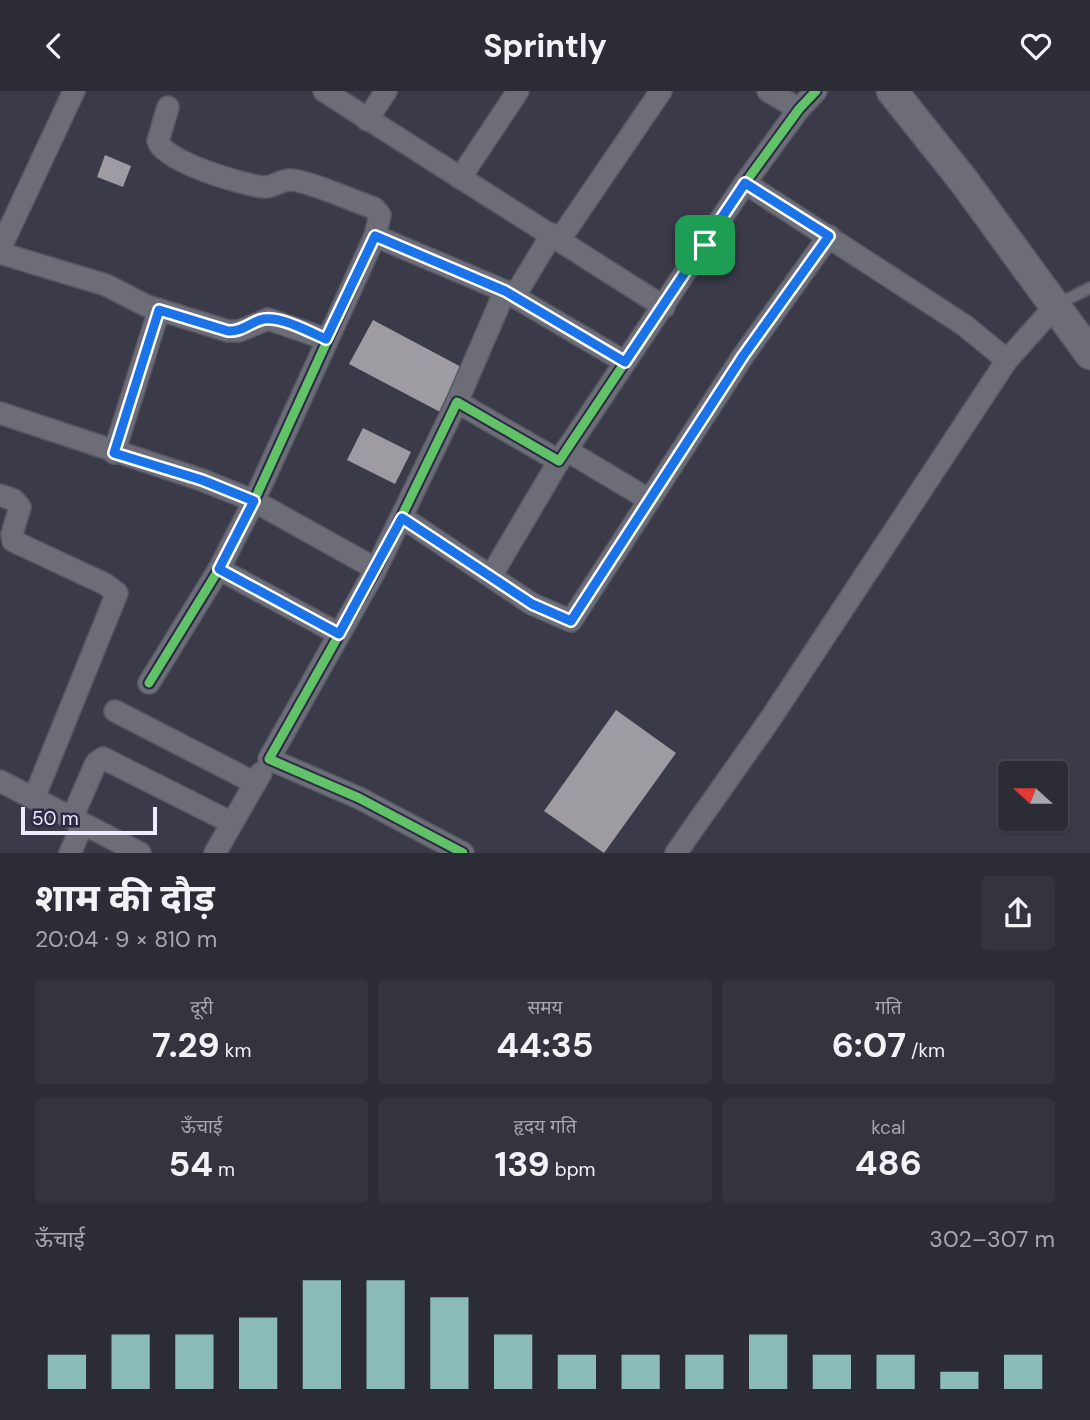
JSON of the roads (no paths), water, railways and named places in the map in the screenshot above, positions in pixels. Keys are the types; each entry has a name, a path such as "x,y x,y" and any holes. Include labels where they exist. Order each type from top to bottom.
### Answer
{"main road":[{"path":"892,91 1057,305 1090,354"}],"street":[{"path":"74,91 0,251 106,285 159,310 228,331 239,331 262,319 273,320 326,339"},
{"path":"324,91 664,307"},
{"path":"367,120 386,91"},
{"path":"460,178 518,91"},
{"path":"215,853 376,569 510,294 556,237 661,91"},
{"path":"768,91 799,109"},
{"path":"491,576 563,456 625,362 745,183 799,109 816,91"},
{"path":"149,683 219,569 254,501 288,432 326,339 375,236 380,215 374,208 291,180 263,187 219,175 162,150 158,141 168,107"},
{"path":"745,183 964,325 1007,360"},
{"path":"375,236 510,294 625,362"},
{"path":"402,518 532,604 571,621 743,356 829,236"},
{"path":"676,853 771,718 1007,360 1057,305"},
{"path":"114,453 159,310"},
{"path":"457,402 648,499"},
{"path":"0,413 202,480 254,501 376,569"},
{"path":"0,495 14,500 20,507 12,534 13,541 105,584 117,593 34,798"},
{"path":"219,569 339,634"},
{"path":"115,711 255,783"},
{"path":"70,853 77,821 96,763 103,758 232,823"},
{"path":"269,759 359,798 463,853"},
{"path":"1,784 34,798 140,853"}],"lane":[{"path":"1057,305 1090,288"}]}
